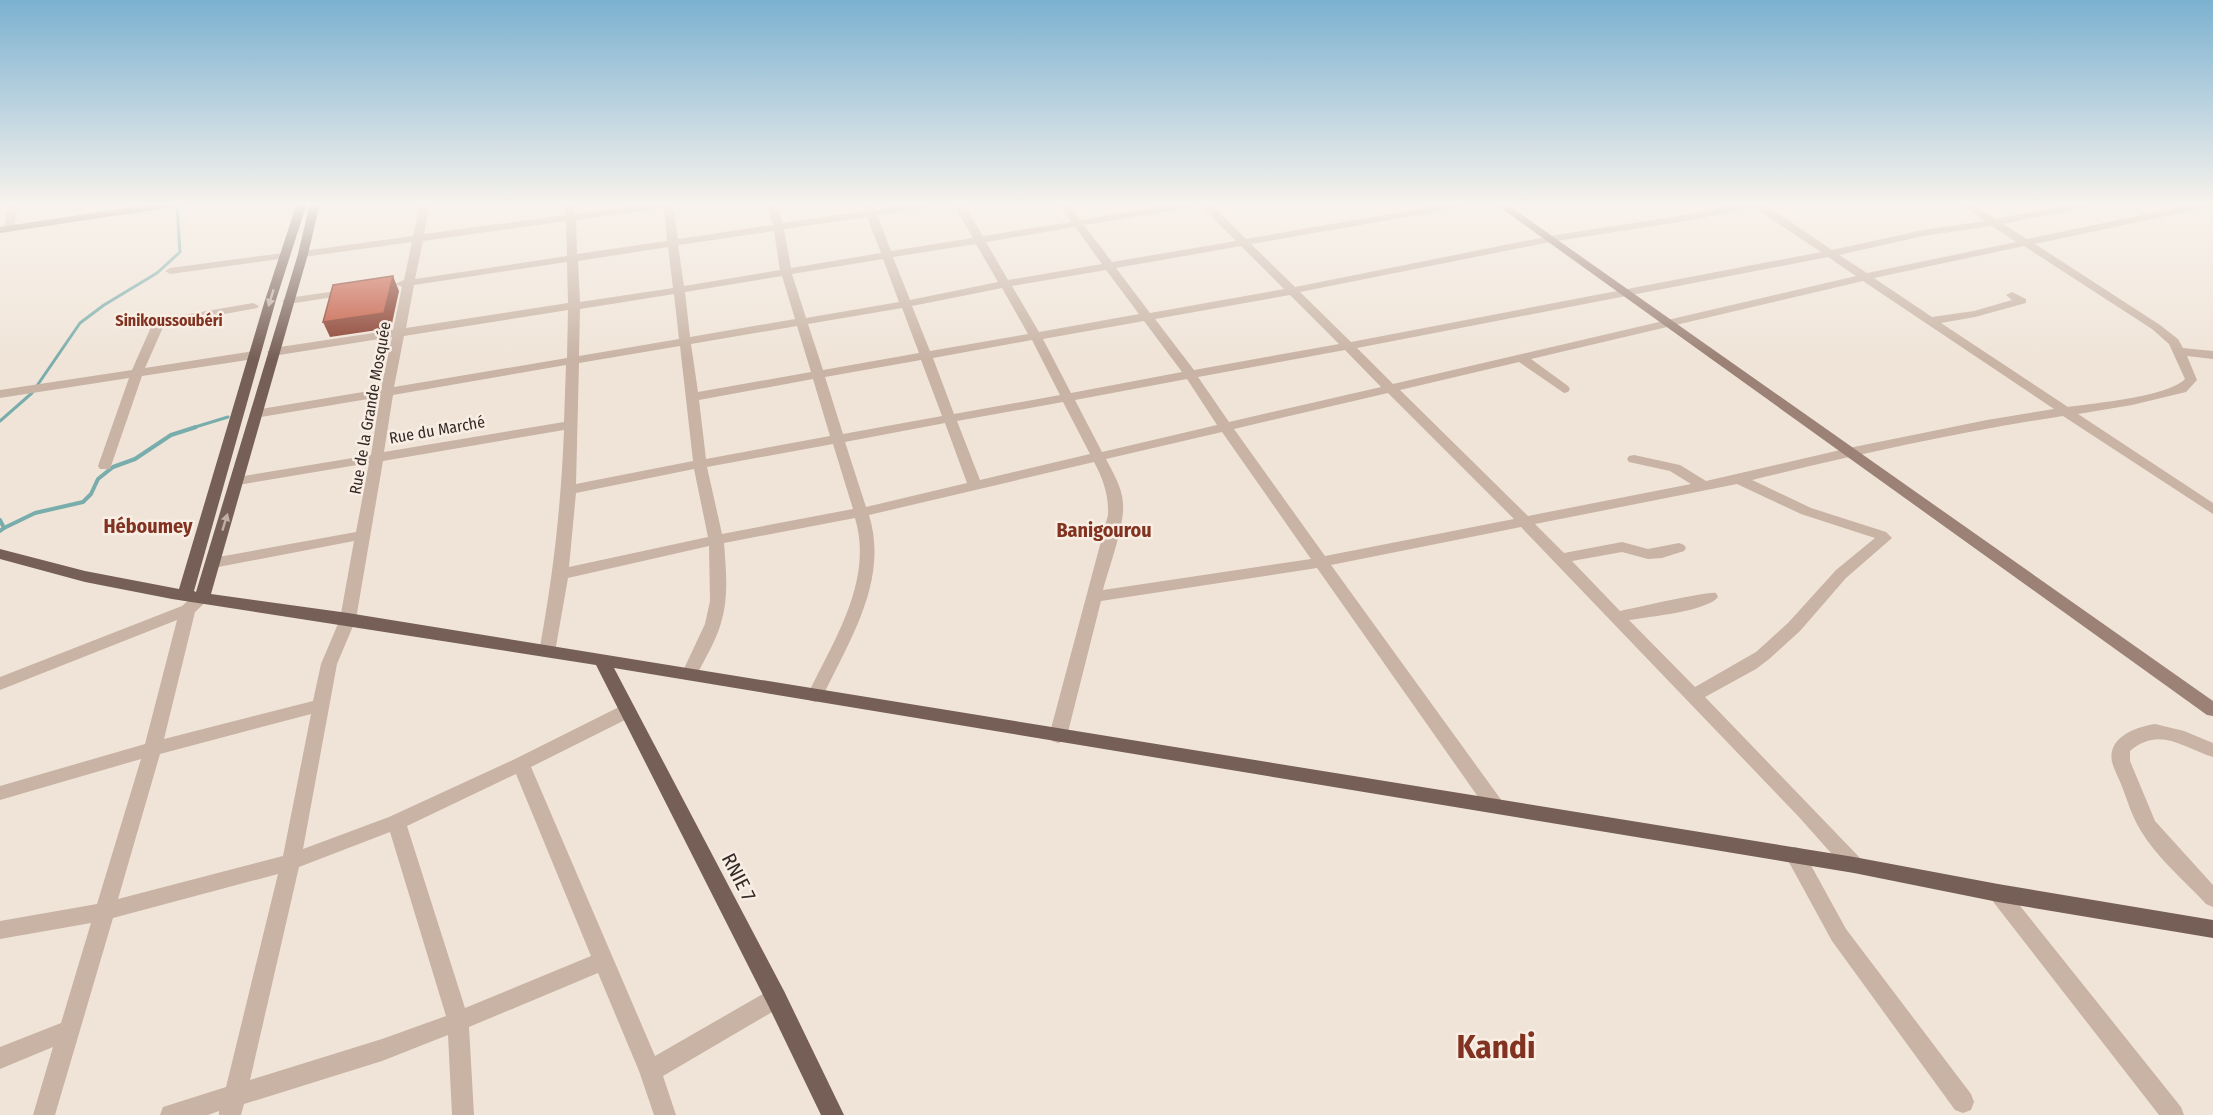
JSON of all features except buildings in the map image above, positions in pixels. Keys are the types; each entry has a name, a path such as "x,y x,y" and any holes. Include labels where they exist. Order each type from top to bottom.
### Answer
{"main road":[{"path":"192,601 213,562 303,255"},
{"path":"192,601 217,492 283,256"},
{"path":"0,554 192,601 348,619 1795,855 1998,893 2213,929"},
{"name":"RNIE 7","path":"602,661 776,998 833,1115"}],"street":[{"name":"Rue de la Grande Mosquée","path":"232,1106 291,862 330,664 348,619 387,391 414,255"},
{"path":"547,652 561,574 569,490 574,306 572,255"},
{"path":"387,286 599,255"},
{"path":"674,255 700,464 716,540 718,601 713,624 689,675"},
{"path":"783,255 786,272 820,375 868,536 868,566 858,605 815,696"},
{"path":"273,352 679,290 887,255"},
{"path":"887,255 975,485"},
{"path":"987,255 1035,335 1067,396 1110,480 1116,502 1059,736"},
{"path":"1101,255 1190,374 1224,426 1495,806"},
{"path":"255,414 907,304 1004,284 1177,255"},
{"path":"1256,255 1393,388 1562,559 1805,811 1854,865"},
{"path":"693,396 1291,291 1470,255"},
{"path":"1572,255 2213,710"},
{"path":"569,490 1067,396 1348,346 1823,255"},
{"path":"1830,255 2213,510"},
{"path":"561,574 716,540 862,512 1667,322 1968,255"},
{"path":"1094,597 1322,562 1526,523 1987,424 2132,401 2182,389 2191,380 2168,335 2044,255"},
{"path":"170,271 283,256"},
{"path":"288,301 365,290"},
{"path":"1928,321 1975,314 2022,302 2012,295"},
{"path":"136,326 253,306"},
{"path":"105,466 128,396 159,323"},
{"path":"2178,351 2213,355"},
{"path":"0,394 254,355"},
{"path":"1522,357 1563,389"},
{"name":"Rue du Marché","path":"238,481 571,425"},
{"path":"1634,459 1675,468 1704,486"},
{"path":"1692,696 1750,665 1762,656 1794,627 1841,574 1885,538 1806,511 1739,479"},
{"path":"213,562 364,535"},
{"path":"1562,559 1582,553 1622,547 1648,554 1679,548"},
{"path":"1616,616 1697,602 1710,597"},
{"path":"0,684 192,601"},
{"path":"44,1115 153,749 192,601"},
{"path":"0,793 153,749 321,705"},
{"path":"0,930 103,912 291,862 396,822 522,764 627,711"},
{"path":"2213,750 2168,731 2152,732 2130,738 2121,748 2127,778 2147,825 2213,898"},
{"path":"522,764 605,960 650,1071 665,1115"},
{"path":"396,822 458,1021 463,1115"},
{"path":"1795,855 1839,935 1963,1102"},
{"path":"1998,893 2173,1115"},
{"path":"171,1115 232,1106 458,1021 605,960"},
{"path":"650,1071 776,998"},
{"path":"0,1058 69,1030"}],"waterway":[{"path":"0,421 32,393 80,323 104,305 157,273 177,255"},
{"path":"192,428 228,417"},
{"path":"4,528 35,513 83,502 91,494 98,479 113,467 135,459 171,435 196,427"},
{"path":"0,520 4,528"},
{"path":"0,531 4,528"}],"district":[{"name":"Sinikoussoubéri","path":"169,320"},
{"name":"Héboumey","path":"148,526"},
{"name":"Banigourou","path":"1104,530"},
{"name":"Kandi","path":"1496,1047"}]}
